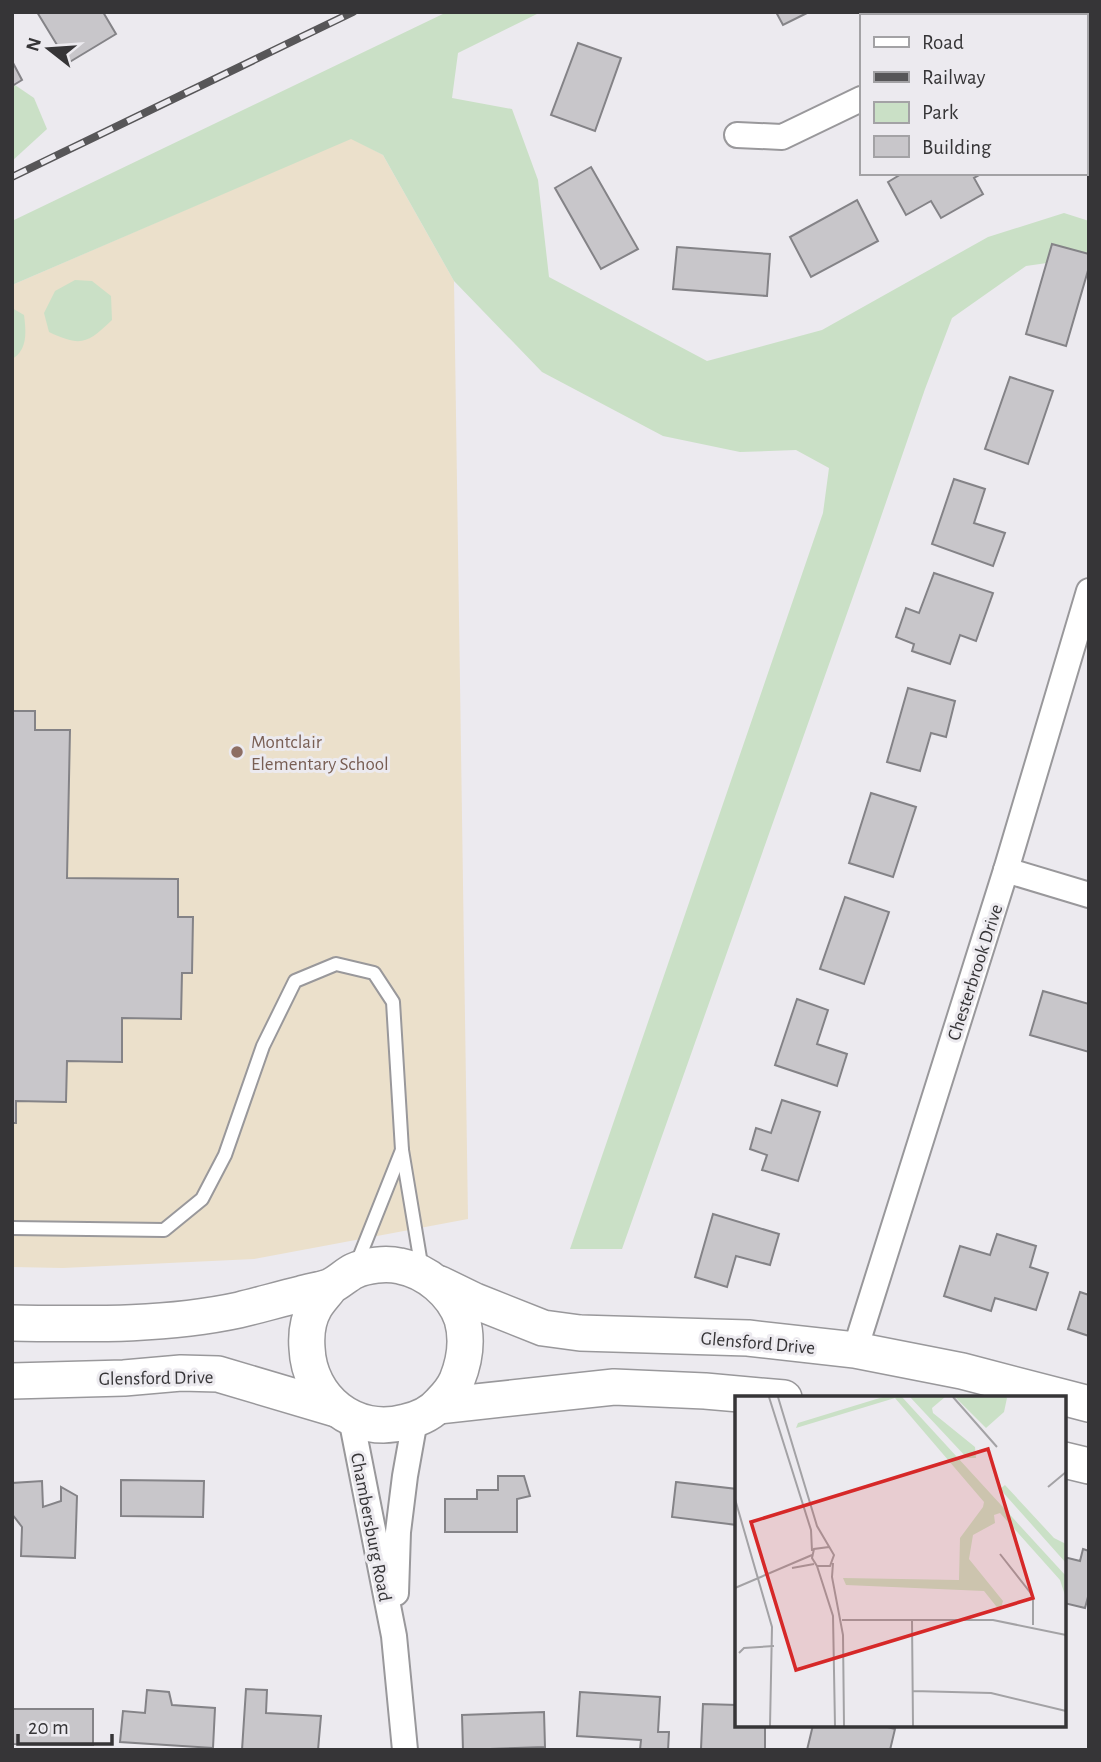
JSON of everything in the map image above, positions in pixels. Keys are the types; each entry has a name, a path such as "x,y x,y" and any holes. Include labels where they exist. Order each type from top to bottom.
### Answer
{"main road":[{"path":"12,1323 165,1321 238,1310 377,1265 400,1266 427,1276 450,1297 461,1318 466,1341 463,1366 453,1388 426,1413"},
{"name":"Glensford Drive","path":"427,1276 475,1301 543,1328 580,1333 748,1338 855,1350 962,1371 1058,1396"},
{"path":"342,1278 314,1308 306,1335 307,1363 318,1388 343,1413 371,1424 393,1426 426,1413 614,1387 761,1396"},
{"name":"Glensford Drive","path":"12,1381 124,1378 181,1373 218,1374 343,1413"},
{"name":"Glensford Drive","path":"1066,1398 1089,1404"},
{"path":"1066,1460 1089,1466"}],"street":[{"path":"737,135 782,137 860,99"},
{"name":"Chesterbrook Drive","path":"855,1350 1006,870 1089,591"},
{"path":"1006,870 1089,895"},
{"name":"Chambersburg Road","path":"343,1413 394,1636 405,1750"},
{"name":"Chambersburg Road","path":"394,1636 398,1532 405,1476 426,1413"}],"lane":[{"path":"12,1228 164,1230 174,1222 202,1199 225,1155 263,1046 295,981 336,964 374,973 393,1002 402,1150 427,1276"},
{"path":"342,1278 402,1150"}],"shaded area":[{"name":"Montclair Elementary School","path":"351,138 383,155 454,281 468,1219 254,1259 63,1268 12,1267 12,285"}],"green space":[{"path":"447,12 541,12 458,53 452,98 512,109 538,180 549,277 707,361 822,330 988,237 1064,213 1089,221 1089,257 1026,266 952,318 622,1249 570,1249 823,513 829,468 796,450 740,452 663,436 542,372 454,281 383,155 351,139 12,285 12,221"},
{"path":"12,83 34,98 47,129 12,161"},
{"path":"75,280 92,281 111,296 112,320 83,341 69,340 49,332 44,313 55,291"},
{"path":"12,308 24,315 25,334 21,351 12,359"}],"building":[{"path":"37,12 103,12 116,34 68,63"},
{"path":"776,12 809,12 783,25"},
{"path":"578,43 621,58 595,131 551,115"},
{"path":"12,61 22,80 12,86"},
{"path":"1089,101 1089,176 1087,172"},
{"path":"591,167 638,249 601,269 555,188"},
{"path":"900,175 979,175 974,178 983,194 941,218 931,201 906,215 888,182"},
{"path":"857,200 878,241 811,277 790,237"},
{"path":"1052,244 1089,254 1089,267 1066,346 1026,334"},
{"path":"677,247 770,254 767,296 673,289"},
{"path":"1010,377 1053,391 1028,464 985,449"},
{"path":"954,479 985,489 974,523 1005,533 993,566 932,544"},
{"path":"934,573 993,593 976,641 960,635 950,664 912,651 914,644 896,637 906,608 919,613"},
{"path":"908,688 955,701 946,737 931,733 920,771 887,762"},
{"path":"12,711 35,711 35,730 70,730 67,878 178,879 178,917 193,917 192,973 182,973 181,1019 122,1018 122,1062 67,1061 66,1102 16,1101 16,1123 12,1123"},
{"path":"871,793 916,807 893,877 849,863"},
{"path":"845,897 889,912 864,984 820,969"},
{"path":"1043,991 1089,1004 1089,1052 1030,1035"},
{"path":"797,999 828,1010 817,1044 847,1054 837,1086 775,1065"},
{"path":"782,1100 820,1112 798,1181 762,1170 767,1155 750,1149 756,1128 771,1133"},
{"path":"713,1214 779,1234 770,1265 736,1256 727,1287 695,1277"},
{"path":"997,1234 1036,1246 1030,1267 1048,1273 1036,1310 995,1298 991,1311 944,1296 960,1246 990,1255"},
{"path":"1080,1292 1089,1295 1089,1336 1068,1329"},
{"path":"498,1476 524,1476 530,1496 517,1499 517,1532 445,1532 445,1499 477,1499 477,1490 498,1490"},
{"path":"121,1480 204,1481 203,1517 121,1516"},
{"path":"42,1481 43,1507 61,1501 61,1487 77,1496 75,1558 21,1556 22,1527 12,1514 12,1483"},
{"path":"676,1482 735,1489 735,1525 672,1517"},
{"path":"1083,1549 1089,1551 1089,1593 1085,1608 1066,1603 1066,1558 1080,1561"},
{"path":"246,1689 267,1690 266,1713 321,1716 318,1750 242,1750"},
{"path":"147,1690 169,1692 172,1705 215,1708 213,1748 120,1742 123,1711 145,1713"},
{"path":"580,1692 660,1697 658,1732 669,1732 668,1750 640,1750 641,1740 577,1736"},
{"path":"703,1704 735,1705 735,1727 765,1727 765,1750 701,1749"},
{"path":"12,1709 93,1709 93,1745 12,1744"},
{"path":"544,1712 545,1747 463,1750 462,1715"},
{"path":"813,1727 895,1729 890,1750 807,1750"}],"railway":[{"path":"12,177 353,12"}],"place":[{"name":"Montclair Elementary School","path":"237,752"}]}
